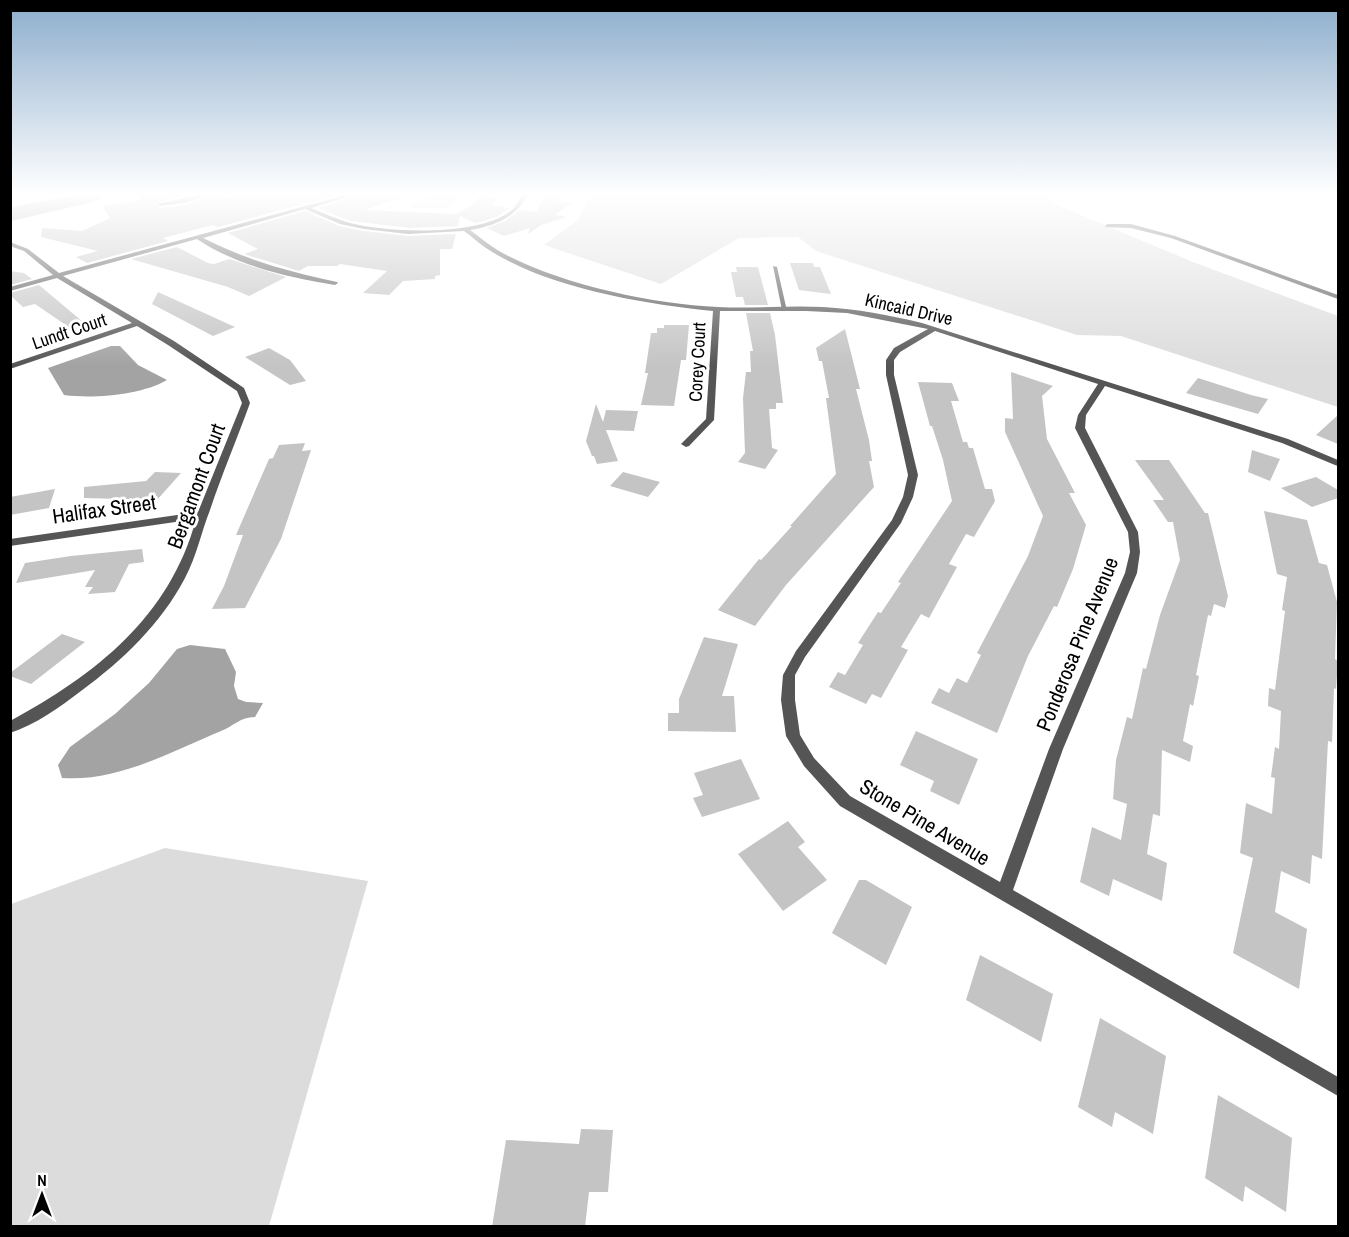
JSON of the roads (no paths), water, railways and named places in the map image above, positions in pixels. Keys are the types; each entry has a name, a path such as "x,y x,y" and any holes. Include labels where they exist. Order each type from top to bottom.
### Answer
{"street":[{"name":"Bergamont Court","path":"10,728 42,712 113,661 149,624 166,600 193,550 203,515 246,403 241,390 67,283 27,251"},
{"path":"10,289 156,251"},
{"path":"223,251 264,268 335,284"},
{"name":"Kincaid Drive","path":"495,251 546,273 597,288 651,299 717,309 835,310 879,315 934,328 1285,441 1338,463"},
{"path":"1211,251 1338,297"},
{"path":"1231,251 1279,272 1338,292"},
{"name":"Corey Court","path":"686,444 710,420 717,309"},
{"name":"Lundt Court","path":"10,367 137,324"},
{"name":"Stone Pine Avenue","path":"934,328 897,350 890,360 890,375 913,476 909,497 897,521 800,654 789,675 788,699 793,736 809,762 845,801 1338,1087"},
{"name":"Ponderosa Pine Avenue","path":"1004,893 1056,749 1131,573 1135,552 1133,532 1080,428 1082,414 1103,383"},
{"name":"Halifax Street","path":"10,543 72,532 203,515"}],"lane":[{"path":"775,267 785,310"}]}
